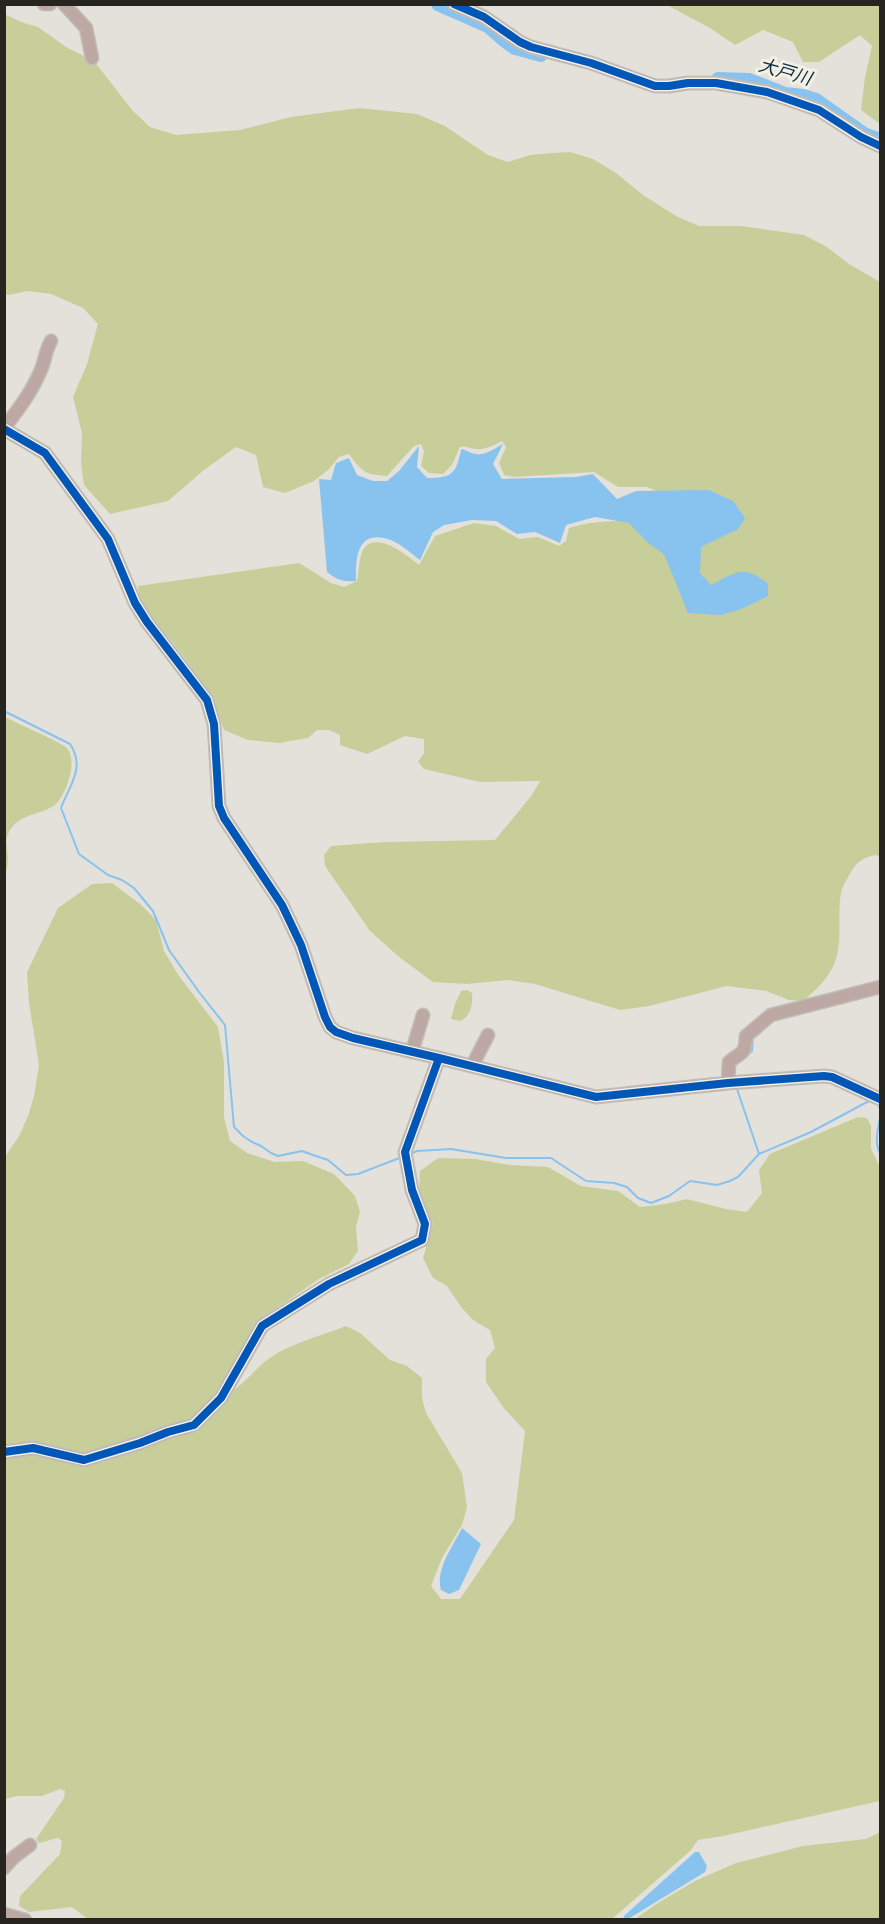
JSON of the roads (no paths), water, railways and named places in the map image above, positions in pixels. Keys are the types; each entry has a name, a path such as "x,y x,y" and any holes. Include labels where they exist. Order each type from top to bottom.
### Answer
{"street":[{"path":"44,4 49,6 50,4"},
{"path":"64,4 86,28 92,58"},
{"path":"454,4 484,17 531,47 617,71 640,82 655,86 688,82 716,83 767,92 795,100 819,110 861,137 880,146"},
{"path":"51,341 46,349 45,360 40,372 24,402 4,429 45,453 108,539 135,603 147,622 207,700 214,724 219,806 224,818 282,905 302,945 330,1027 336,1032 353,1038 596,1097 728,1083 824,1076 832,1077 880,1100"},
{"path":"728,1083 729,1062 743,1054 746,1049 746,1036 771,1015 880,987"},
{"path":"412,1052 423,1015"},
{"path":"472,1066 488,1035"},
{"path":"4,1452 33,1448 84,1460 194,1425 221,1398 262,1326 329,1284 422,1240 425,1224 412,1190 405,1156 439,1058"},
{"path":"4,1868 30,1845"},
{"path":"4,1914 25,1920"}],"water":[{"path":"503,444 493,464 502,479 576,477 593,474 617,499 636,491 709,490 733,501 745,518 738,529 701,547 700,573 711,585 740,572 752,574 768,584 768,596 741,609 721,615 688,613 664,554 648,543 629,523 595,517 566,525 560,543 535,532 517,534 496,521 472,520 444,525 433,532 420,560 393,541 373,538 366,540 358,553 356,581 340,580 327,572 319,479 331,480 336,463 349,458 357,475 373,481 387,481 399,471 419,446 417,467 427,478 435,478 452,473 463,449 479,454"},
{"path":"462,1528 481,1544 459,1590 449,1594 441,1590 440,1574"},
{"path":"695,1852 699,1852 707,1866 705,1872 628,1919 624,1919 624,1916"}],"waterway":[{"name":"大戸川","path":"438,4 488,26 515,48 541,55"},
{"name":"大戸川","path":"718,79 749,80 785,94 816,100 864,134 880,140"},
{"path":"4,711 70,744 75,753 74,777 61,808 79,854 108,875 134,888 153,911 169,950 225,1025 234,1127 243,1136 271,1153 278,1156 302,1151 328,1160 346,1175 358,1174 402,1157"},
{"path":"745,1057 752,1051 753,1037"},
{"path":"736,1086 759,1154"},
{"path":"410,1154 417,1151 451,1149 506,1158 551,1158 586,1181 614,1183 627,1187 638,1198 651,1203 669,1196 690,1181 717,1185 730,1181 738,1177 759,1154 811,1132 869,1101 878,1104 880,1109"},
{"path":"880,1118 877,1140 880,1153"}]}
